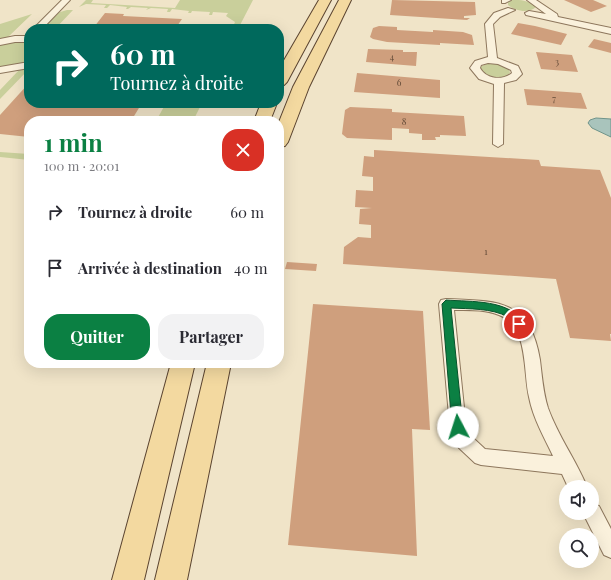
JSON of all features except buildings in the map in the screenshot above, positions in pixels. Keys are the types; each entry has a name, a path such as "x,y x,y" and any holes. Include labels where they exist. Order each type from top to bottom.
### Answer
{"main road":[{"path":"284,73 325,0"},
{"path":"284,130 301,87 345,0"},
{"path":"128,580 182,368"},
{"path":"171,580 218,368"}],"street":[{"path":"41,24 66,0"},
{"path":"505,0 504,4 511,10"},
{"path":"531,0 561,20"},
{"path":"529,13 539,10 540,7"},
{"path":"492,60 493,54 489,24 497,15 511,10 611,31"},
{"path":"0,42 24,39"},
{"path":"492,60 506,63 517,71 515,77 499,81 484,78 476,72 475,68 478,63 492,60"},
{"path":"3,72 24,66"},
{"path":"498,144 499,81"},
{"path":"567,466 481,457 464,442 458,427 446,304 492,308 512,315 519,324 527,339 540,406 574,480"},
{"path":"596,520 611,548"}],"green space":[{"path":"86,0 93,0 91,3 175,8 180,0 253,0 241,24 234,24 235,22 226,16 228,13 213,12 212,15 209,15 210,12 192,11 191,13 188,13 189,11 172,9 170,12 167,12 168,9 151,8 146,10 148,8 131,7 126,9 127,7 110,5 107,8 104,8 106,5 86,4 79,7"},
{"path":"512,0 522,0 536,7 526,11 518,10 508,5 508,2"},
{"path":"73,10 60,24 47,24 57,13"},
{"path":"32,14 7,38 0,39 0,24"},
{"path":"14,41 24,42 24,63 0,67 0,45"},
{"path":"489,63 498,64 509,69 510,73 503,77 487,75 480,70 480,67"},
{"path":"24,68 24,74 0,99 0,90 19,70"},
{"path":"163,108 200,108 196,116 159,116"},
{"path":"0,152 24,154 24,159 0,157"}],"water":[{"path":"596,118 611,119 611,137 592,128 588,123 590,120"}],"route":[{"path":"458,427 446,304 492,308 512,315 519,324"}]}
